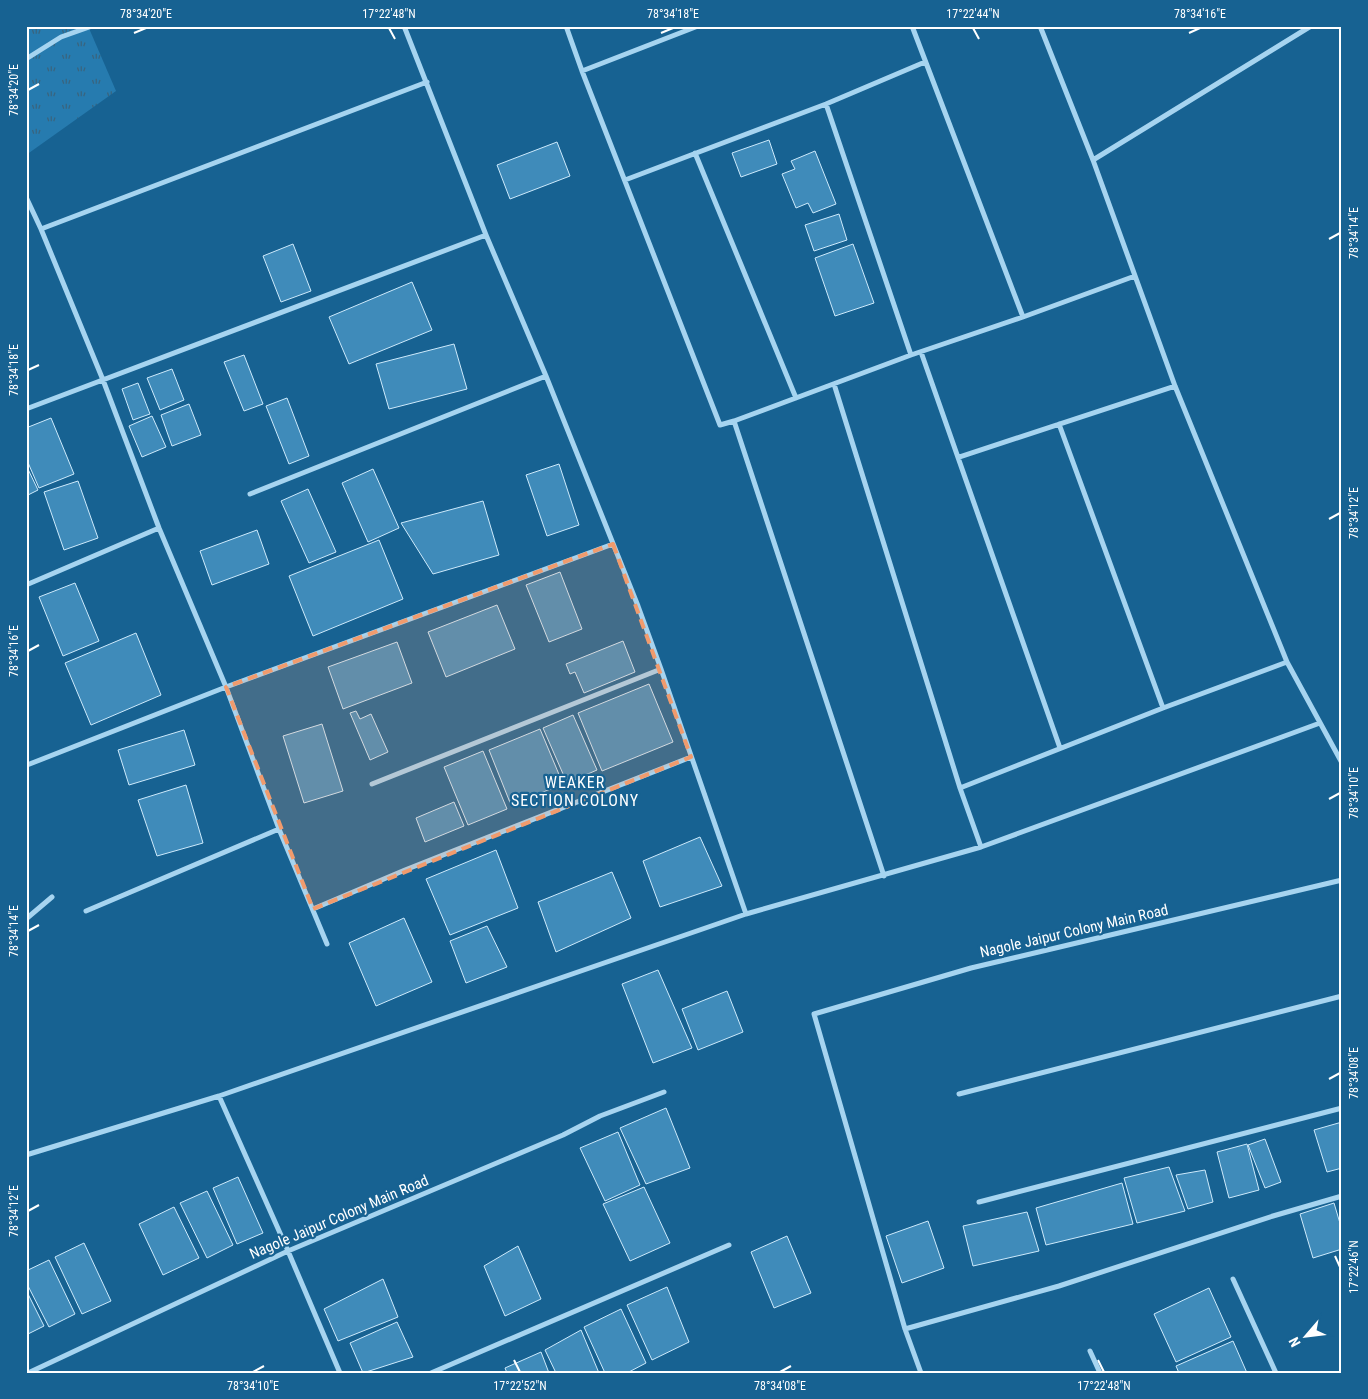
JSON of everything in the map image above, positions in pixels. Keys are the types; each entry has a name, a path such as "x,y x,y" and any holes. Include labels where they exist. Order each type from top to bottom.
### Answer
{"street":[{"path":"26,59 61,37 92,26"},
{"path":"404,26 486,235 546,376 613,544 661,669 746,914"},
{"path":"566,26 720,425 1135,276"},
{"path":"582,71 698,26"},
{"path":"912,26 1023,316"},
{"path":"1040,26 1093,160 1174,386 1286,662 1342,763"},
{"path":"1093,160 1311,26"},
{"path":"625,180 826,104 925,62"},
{"path":"42,229 427,82"},
{"path":"826,104 911,355"},
{"path":"695,153 796,398"},
{"path":"26,197 42,229 103,380 159,528 226,687 279,829 327,944"},
{"path":"26,409 486,235"},
{"path":"921,352 1060,748"},
{"path":"250,494 546,376"},
{"path":"834,384 960,788 981,848"},
{"path":"959,457 1174,386"},
{"path":"734,421 884,876"},
{"path":"1059,424 1163,708"},
{"path":"26,585 159,528"},
{"path":"27,764 226,687 613,544"},
{"path":"960,788 1286,662"},
{"path":"372,784 661,669"},
{"path":"26,1155 219,1096 746,914 981,848 1320,723"},
{"path":"313,909 405,870 691,757"},
{"path":"86,911 279,829"},
{"name":"Nagole Jaipur Colony Main Road","path":"905,1329 814,1014 971,968 1342,880"},
{"path":"26,920 52,897"},
{"path":"959,1094 1342,996"},
{"name":"Nagole Jaipur Colony Main Road","path":"28,1373 288,1251 563,1135 600,1116 664,1092"},
{"path":"219,1096 340,1373"},
{"path":"978,1202 1342,1108"},
{"path":"921,1373 905,1329 1059,1286 1273,1216 1342,1196"},
{"path":"431,1373 729,1245"},
{"path":"1234,1279 1276,1373"},
{"path":"1090,1351 1100,1373"}],"highlighted area":[{"path":"613,544 691,757 313,909 226,687"}],"green space":[{"path":"26,26 88,26 116,91 26,155"}],"building":[{"path":"769,140 777,164 741,177 732,153"},
{"path":"557,142 570,176 510,199 497,165"},
{"path":"815,151 836,204 813,213 808,203 796,208 782,174 795,169 791,161"},
{"path":"839,214 847,240 814,251 805,225"},
{"path":"293,244 311,291 281,302 263,256"},
{"path":"853,244 874,303 835,316 815,258"},
{"path":"412,282 432,330 349,364 329,317"},
{"path":"454,344 467,389 389,409 376,364"},
{"path":"244,355 263,404 244,411 224,362"},
{"path":"172,369 184,400 160,410 147,378"},
{"path":"138,383 150,414 133,420 122,389"},
{"path":"287,398 309,456 289,464 266,406"},
{"path":"189,404 201,435 172,446 161,415"},
{"path":"152,416 166,447 142,457 129,426"},
{"path":"51,418 74,474 39,488 26,458 26,428"},
{"path":"559,464 579,525 547,536 526,475"},
{"path":"26,465 38,490 26,496"},
{"path":"373,469 399,528 368,542 342,483"},
{"path":"78,481 98,538 64,550 44,492"},
{"path":"308,489 336,552 309,563 281,501"},
{"path":"483,501 499,555 433,574 401,523"},
{"path":"257,530 269,564 212,585 200,551"},
{"path":"379,540 403,599 313,636 289,576"},
{"path":"560,572 582,629 549,642 526,585"},
{"path":"75,583 99,641 63,656 39,597"},
{"path":"497,605 515,649 446,677 428,632"},
{"path":"136,633 161,695 91,725 65,663"},
{"path":"623,641 635,672 584,693 575,672 570,674 566,664"},
{"path":"397,642 412,683 343,709 328,667"},
{"path":"649,684 673,742 602,771 578,713"},
{"path":"356,711 360,719 371,714 388,752 370,760 350,713"},
{"path":"573,715 597,770 567,783 543,728"},
{"path":"322,724 343,791 304,803 283,736"},
{"path":"540,729 563,784 511,805 489,750"},
{"path":"184,730 195,765 129,785 118,750"},
{"path":"483,751 507,809 468,825 444,767"},
{"path":"186,785 203,843 157,856 138,800"},
{"path":"454,802 464,826 425,842 416,818"},
{"path":"700,837 722,886 660,907 643,861"},
{"path":"496,850 518,908 450,935 426,879"},
{"path":"612,872 631,918 556,952 538,902"},
{"path":"404,918 432,982 376,1006 349,943"},
{"path":"487,926 507,967 466,983 450,941"},
{"path":"658,970 692,1048 653,1063 622,984"},
{"path":"727,991 743,1032 698,1050 682,1009"},
{"path":"666,1108 690,1168 646,1184 620,1128"},
{"path":"1342,1122 1342,1168 1327,1172 1314,1130"},
{"path":"618,1132 640,1185 605,1201 580,1148"},
{"path":"1265,1139 1281,1182 1265,1188 1248,1145"},
{"path":"1247,1144 1259,1190 1229,1198 1217,1152"},
{"path":"1169,1167 1185,1211 1137,1223 1124,1178"},
{"path":"1205,1170 1213,1202 1188,1209 1176,1175"},
{"path":"238,1177 263,1233 237,1244 213,1188"},
{"path":"1122,1183 1133,1224 1046,1245 1036,1208"},
{"path":"644,1187 670,1243 630,1261 603,1204"},
{"path":"207,1191 233,1245 207,1258 180,1203"},
{"path":"1334,1203 1342,1230 1342,1249 1313,1258 1300,1214"},
{"path":"174,1207 199,1258 163,1275 139,1224"},
{"path":"1027,1212 1039,1251 973,1266 963,1226"},
{"path":"928,1221 944,1268 902,1283 886,1236"},
{"path":"787,1236 811,1293 774,1308 751,1252"},
{"path":"84,1243 111,1301 82,1314 55,1257"},
{"path":"518,1246 541,1299 505,1316 484,1266"},
{"path":"49,1260 75,1314 49,1327 26,1282 26,1271"},
{"path":"383,1279 398,1317 338,1341 324,1309"},
{"path":"667,1287 689,1342 652,1360 627,1305"},
{"path":"1209,1288 1231,1337 1176,1362 1154,1314"},
{"path":"26,1290 44,1326 26,1335"},
{"path":"621,1309 646,1363 627,1373 605,1373 584,1327"},
{"path":"397,1322 413,1357 363,1373 350,1343"},
{"path":"581,1330 599,1373 556,1373 545,1350"},
{"path":"1233,1341 1247,1373 1179,1373 1176,1366"},
{"path":"541,1352 549,1373 507,1373 505,1368"}],"district":[{"name":"WEAKER SECTION COLONY","path":"575,791"}]}
